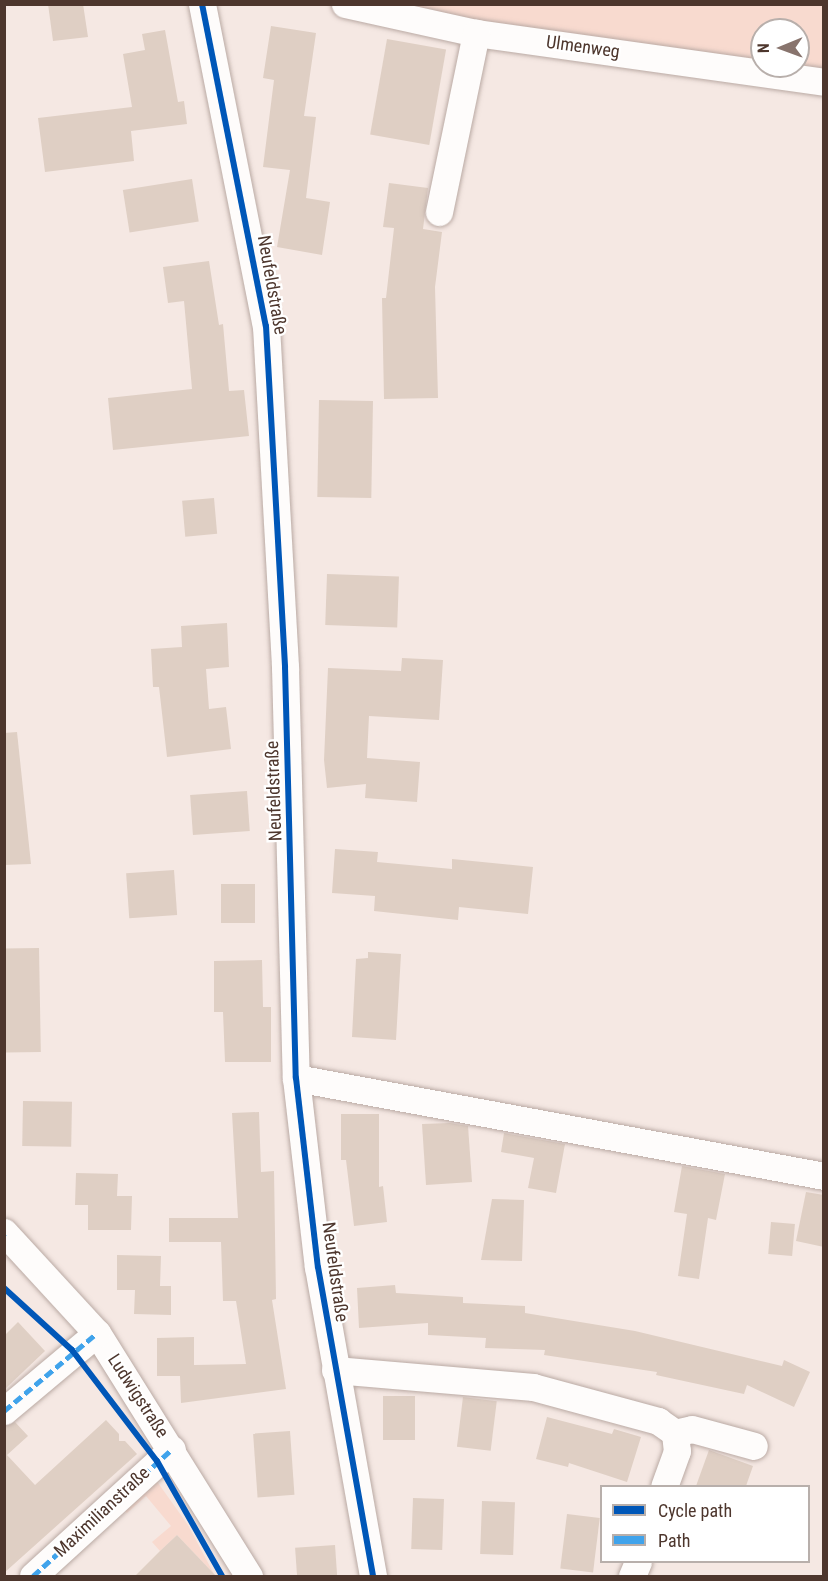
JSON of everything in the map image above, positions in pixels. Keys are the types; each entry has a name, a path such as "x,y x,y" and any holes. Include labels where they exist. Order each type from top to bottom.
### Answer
{"street":[{"name":"Neufeldstraße","path":"202,4 266,326 285,667 296,1078 318,1267 373,1576"},
{"name":"Ulmenweg","path":"345,4 476,33 824,82"},
{"path":"439,212 476,33"},
{"path":"296,1078 824,1176"},
{"name":"Ludwigstraße","path":"5,1233 97,1333 172,1449 249,1576"},
{"path":"4,1411 97,1333"},
{"path":"335,1370 533,1387 658,1421 675,1433 693,1430 754,1446"},
{"path":"664,1485 676,1451 675,1433"},
{"name":"Maximilianstraße","path":"33,1576 172,1449"}],"shaded area":[{"path":"345,5 823,5 823,82 798,78 810,78 810,18 750,18 750,70"},
{"path":"156,1480 188,1525 214,1574 177,1535 160,1551 152,1542 171,1526 146,1496 127,1513 123,1509"}],"building":[{"path":"48,4 83,4 88,37 53,41"},
{"path":"271,26 316,33 304,116 316,117 306,198 330,202 322,255 277,247 290,170 263,167 274,80 263,78"},
{"path":"165,30 178,102 184,101 187,124 131,131 134,161 45,172 38,118 132,107 123,54 145,50 142,34"},
{"path":"387,39 446,49 429,145 370,135"},
{"path":"192,179 199,221 130,232 123,190"},
{"path":"389,183 428,188 423,229 442,232 435,287 438,398 384,399 382,298 386,298 394,228 383,227"},
{"path":"209,261 219,325 223,324 229,391 244,390 249,436 113,450 108,398 192,389 184,301 168,303 163,267"},
{"path":"319,400 373,401 371,498 317,497"},
{"path":"214,498 217,534 185,537 182,501"},
{"path":"327,574 399,577 397,627 325,625"},
{"path":"227,623 229,667 206,669 209,709 226,707 231,749 167,757 159,687 153,687 151,649 182,647 181,626"},
{"path":"402,658 443,660 439,720 369,716 367,758 420,762 417,802 365,798 366,784 327,788 324,760 328,668 401,671"},
{"path":"17,732 31,864 4,865 4,733"},
{"path":"247,791 250,831 193,835 190,795"},
{"path":"335,849 378,852 377,862 452,869 452,859 533,867 528,914 459,907 458,920 374,911 375,896 332,893"},
{"path":"174,870 177,915 129,918 126,873"},
{"path":"221,884 255,884 255,923 221,923"},
{"path":"39,948 41,1052 6,1053 4,949"},
{"path":"368,952 401,954 396,1040 352,1037 356,959 368,958"},
{"path":"262,960 263,1007 271,1007 271,1062 225,1062 223,1012 214,1012 214,961"},
{"path":"23,1101 72,1102 71,1147 22,1146"},
{"path":"259,1112 261,1172 274,1171 276,1299 272,1300 286,1389 181,1403 180,1376 157,1376 157,1338 194,1337 194,1365 246,1364 236,1301 223,1301 221,1242 169,1242 169,1218 238,1218 232,1113"},
{"path":"341,1114 379,1114 379,1187 383,1186 387,1222 354,1226 346,1160 341,1160"},
{"path":"450,1123 468,1126 472,1182 426,1185 422,1124"},
{"path":"504,1133 565,1144 556,1193 528,1188 534,1158 501,1152"},
{"path":"682,1166 725,1174 716,1220 708,1218 699,1279 678,1276 687,1214 674,1212"},
{"path":"76,1173 118,1174 117,1196 132,1196 131,1230 88,1230 88,1205 75,1205"},
{"path":"806,1192 824,1195 824,1247 796,1241"},
{"path":"492,1199 524,1200 522,1261 481,1260"},
{"path":"771,1222 795,1224 792,1256 768,1254"},
{"path":"117,1255 161,1256 160,1286 171,1286 171,1315 134,1314 135,1290 117,1290"},
{"path":"395,1285 396,1293 463,1297 463,1303 525,1306 525,1313 635,1331 782,1366 784,1360 810,1372 794,1407 747,1385 744,1394 656,1375 657,1372 544,1355 545,1350 485,1348 486,1338 428,1335 428,1323 359,1328 357,1288"},
{"path":"18,1322 45,1351 4,1390 4,1336"},
{"path":"383,1396 415,1396 415,1440 383,1440"},
{"path":"463,1397 497,1401 491,1451 457,1447"},
{"path":"547,1417 612,1434 614,1429 641,1437 627,1482 569,1463 568,1467 536,1459"},
{"path":"106,1420 119,1434 119,1441 125,1441 137,1454 4,1573 4,1426 15,1422 28,1436 7,1455 35,1485"},
{"path":"290,1431 294,1495 258,1497 253,1434"},
{"path":"709,1450 753,1466 746,1485 696,1485"},
{"path":"413,1498 444,1499 442,1550 411,1549"},
{"path":"482,1501 515,1502 513,1555 480,1554"},
{"path":"567,1514 600,1518 593,1573 560,1569"},
{"path":"177,1535 216,1576 135,1576 160,1551"},
{"path":"335,1545 337,1576 297,1576 295,1548"}],"marked path":[{"path":"4,1411 97,1333"},
{"path":"33,1576 172,1449"}],"cycle path":[{"path":"202,4 266,326 285,667 296,1078 318,1267 373,1576"},
{"path":"4,1288 72,1350 157,1461 222,1576"}]}
